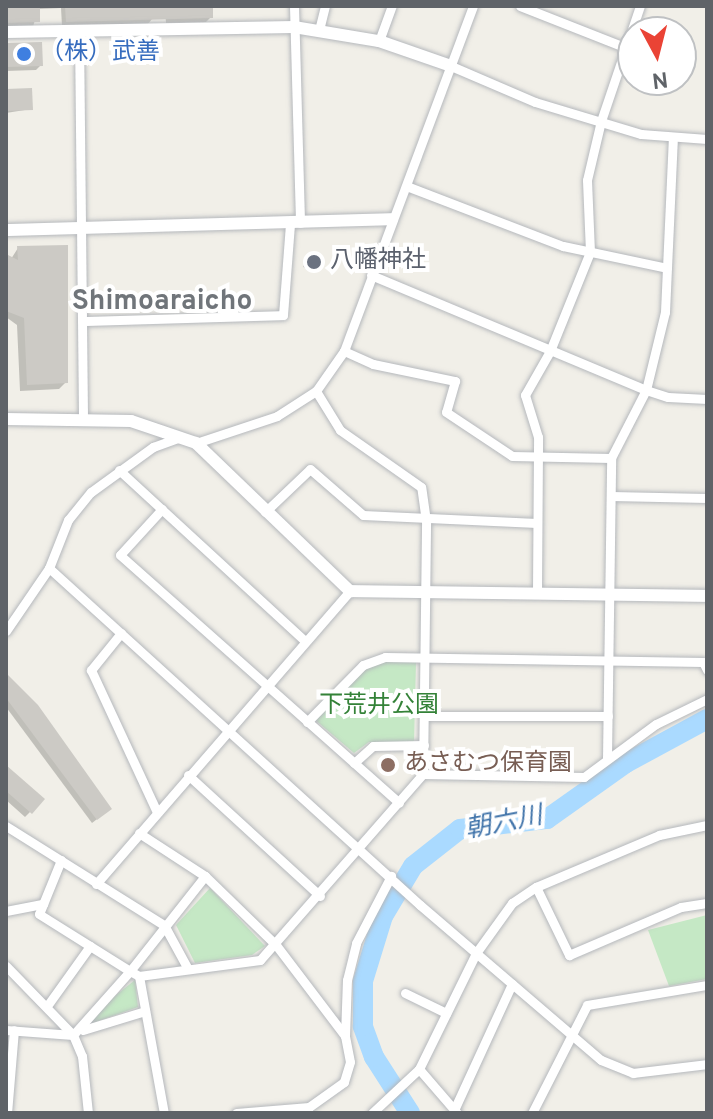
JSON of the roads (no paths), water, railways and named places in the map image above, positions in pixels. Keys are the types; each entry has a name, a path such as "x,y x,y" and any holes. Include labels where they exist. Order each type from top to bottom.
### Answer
{"street":[{"path":"82,321 283,315 295,223 294,6"},
{"path":"319,30 325,6"},
{"path":"379,41 392,6"},
{"path":"196,443 277,416 316,391 344,351 392,219 409,187 473,6"},
{"path":"520,6 617,44"},
{"path":"6,32 294,27 319,30 379,41 451,66 535,102 601,121 673,138 707,139"},
{"path":"79,33 83,416"},
{"path":"537,592 538,437 525,395 550,351 590,252 587,180 617,70"},
{"path":"607,758 611,458 646,390 665,312 673,138"},
{"path":"409,187 590,252 667,268"},
{"path":"6,230 392,219"},
{"path":"371,275 646,390 668,397 707,399"},
{"path":"344,351 373,364 455,381 446,412 463,428 512,456 611,458"},
{"path":"61,860 39,914 134,974 260,960 361,850 423,774 426,521 421,487 340,430 316,391"},
{"path":"6,419 83,416 131,421 196,443 350,591 425,589 707,596"},
{"path":"6,631 49,568 68,520 91,492 119,470 181,437"},
{"path":"265,512 310,469 363,515 426,521 537,523"},
{"path":"119,470 305,641"},
{"path":"611,496 707,498"},
{"path":"162,509 120,555 399,803"},
{"path":"49,568 420,905 601,1060 633,1073 707,1064"},
{"path":"96,884 350,591"},
{"path":"121,633 91,670 157,812"},
{"path":"307,722 373,659 425,657 703,662 707,670"},
{"path":"423,774 584,777 656,724 707,699"},
{"path":"424,716 608,716"},
{"path":"354,763 373,746 424,745"},
{"path":"188,775 320,896"},
{"path":"379,1108 409,1075 419,1069 476,953 496,921 536,887 659,835 707,825"},
{"path":"6,826 164,925 188,969"},
{"path":"139,833 205,876 276,945 345,1036"},
{"path":"77,1033 134,974 164,925 205,876"},
{"path":"236,1113 309,1107 344,1082 350,1062 345,1036 347,980 356,943 393,878"},
{"path":"536,887 569,955 681,907 707,903"},
{"path":"6,911 43,904"},
{"path":"47,1006 90,946"},
{"path":"8,971 77,1033 88,1113"},
{"path":"134,974 145,1011 164,1113"},
{"path":"419,1069 456,1111 512,984"},
{"path":"535,1112 569,1033 587,1005 707,985"},
{"path":"405,993 446,1013"},
{"path":"7,1113 10,1030 77,1033 145,1011"}],"waterway":[{"name":"朝六川","path":"410,1113 374,1057 363,1026 363,981 383,916 413,866 460,829 547,819 626,763 707,719"}],"place":[{"name":"（株）武善","path":"24,54"},
{"name":"八幡神社","path":"314,262"},
{"name":"あさむつ保育園","path":"388,765"}],"district":[{"name":"Shimoaraicho","path":"162,302"}],"park label":[{"name":"下荒井公園","path":"379,707"}]}
